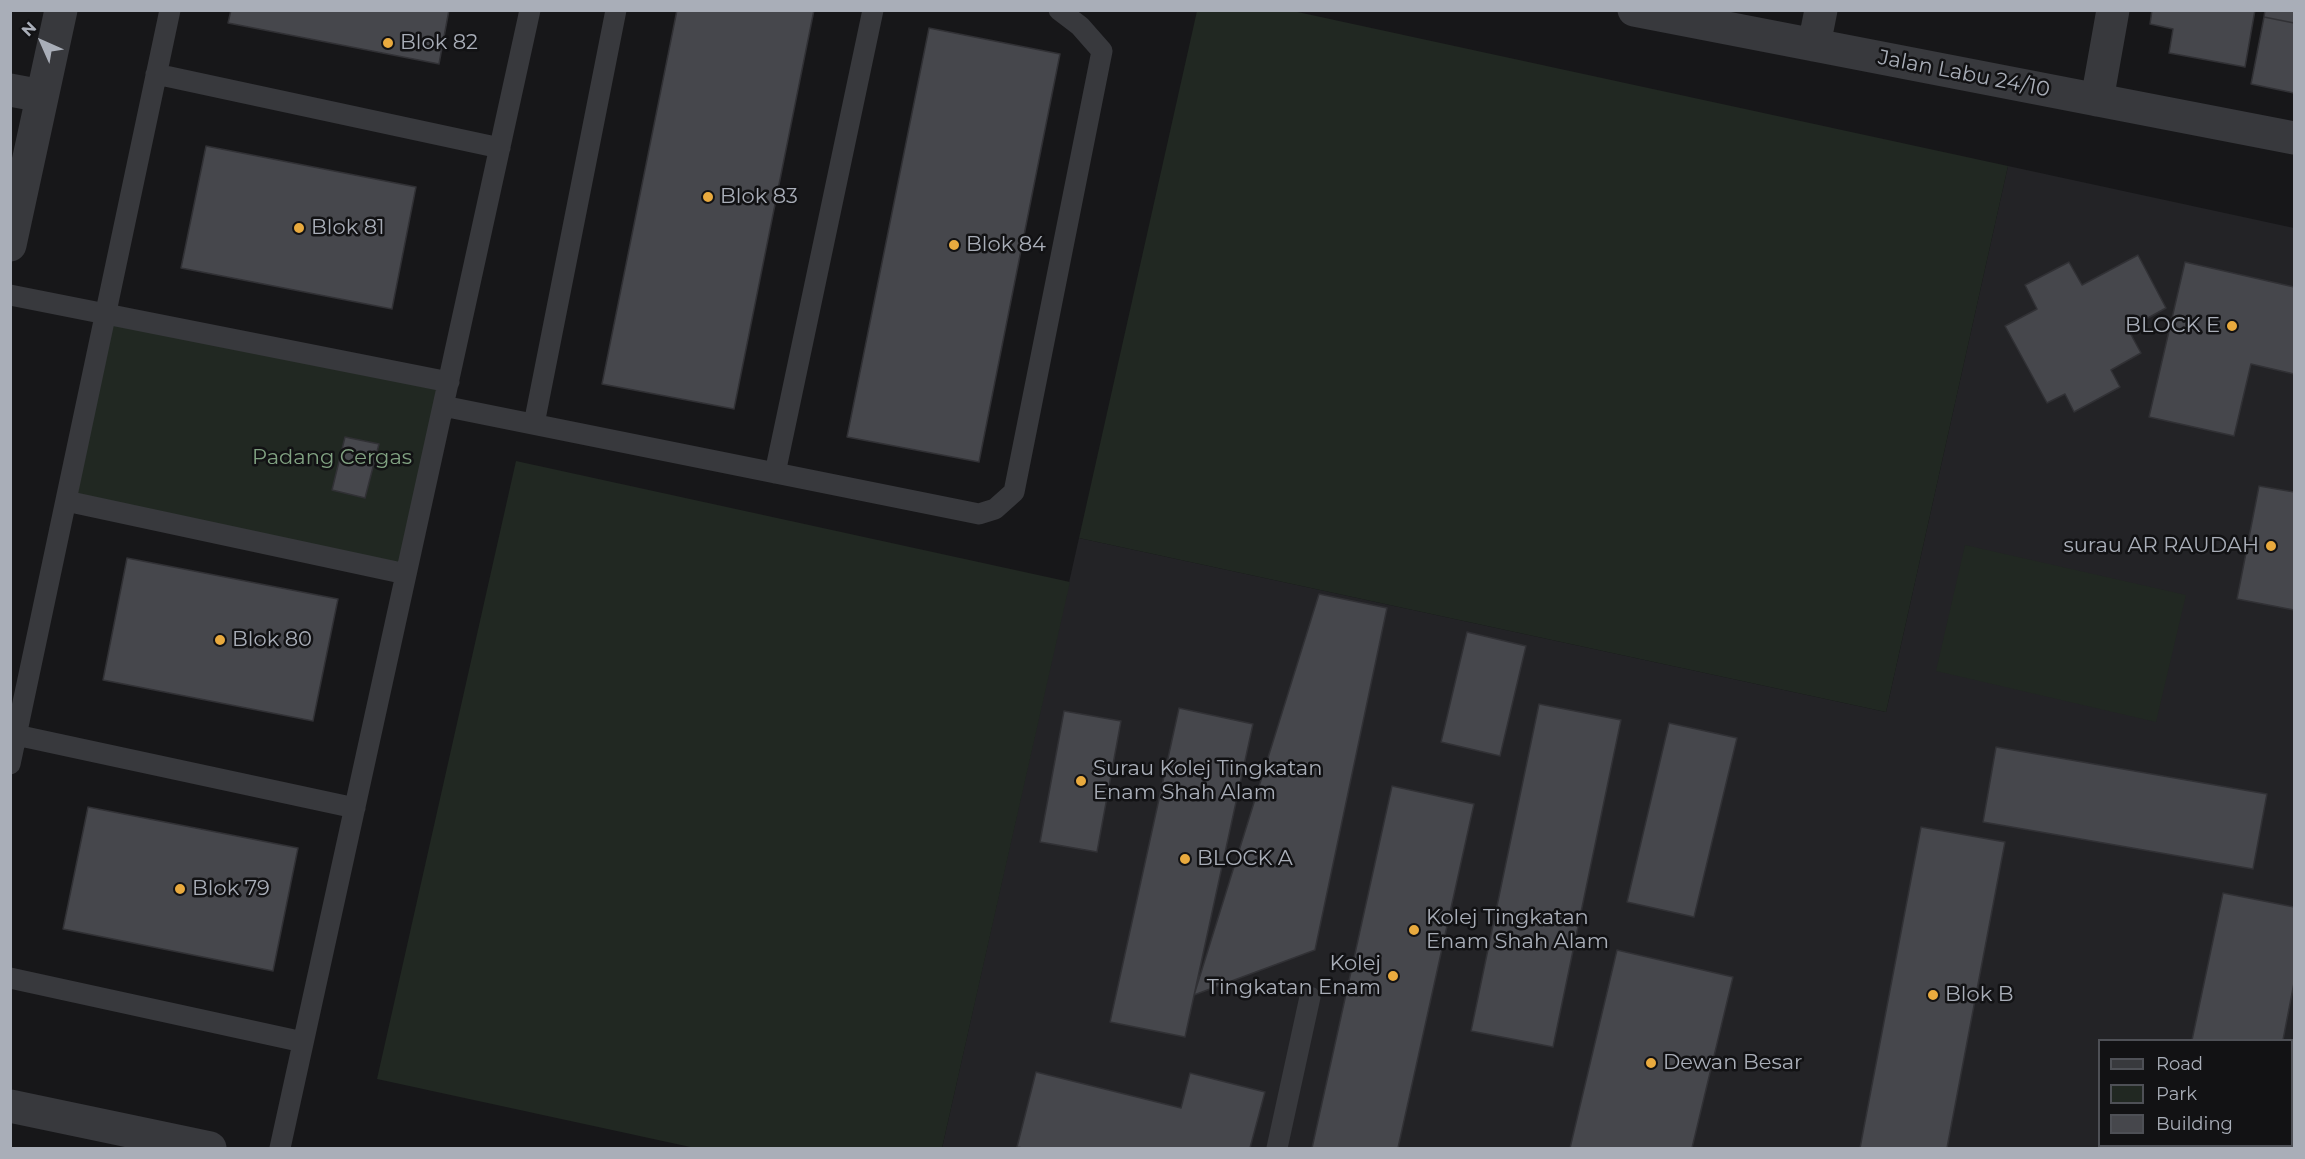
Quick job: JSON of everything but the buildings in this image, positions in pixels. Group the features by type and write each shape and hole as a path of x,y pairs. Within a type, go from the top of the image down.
{"street":[{"path":"10,245 61,10"},
{"name":"Jalan Labu 24/10","path":"1634,10 2295,138"},
{"path":"1814,45 1821,10"},
{"path":"2097,100 2113,10"},
{"path":"10,90 42,96"},
{"path":"10,1106 210,1149"}],"lane":[{"path":"10,764 170,10"},
{"path":"280,1149 530,10"},
{"path":"534,424 616,10"},
{"path":"775,473 873,10"},
{"path":"443,405 978,514 995,509 1014,492 1102,51 1080,26 1059,10"},
{"path":"156,74 500,148"},
{"path":"10,295 449,382"},
{"path":"66,501 406,574"},
{"path":"16,735 355,808"},
{"path":"10,978 303,1042"},
{"path":"1277,1149 1310,997"}],"shaded area":[{"path":"2008,166 2294,228 2294,1148 942,1148 1079,538 1886,712"}],"green space":[{"path":"1197,11 1293,11 2008,166 1886,712 1079,538"},
{"name":"Padang Cergas","path":"106,314 449,382 406,574 66,501"},
{"path":"516,461 1070,582 942,1148 695,1148 377,1079"},
{"path":"1965,545 2186,595 2156,722 1936,671"}],"place":[{"name":"Blok 82","path":"388,43"},
{"name":"Blok 83","path":"708,197"},
{"name":"Blok 81","path":"299,228"},
{"name":"Blok 84","path":"954,245"},
{"name":"BLOCK E","path":"2232,326"},
{"name":"surau AR RAUDAH","path":"2271,546"},
{"name":"Blok 80","path":"220,640"},
{"name":"Surau Kolej Tingkatan Enam Shah Alam","path":"1081,781"},
{"name":"BLOCK A","path":"1185,859"},
{"name":"Blok 79","path":"180,889"},
{"name":"Kolej Tingkatan Enam Shah Alam","path":"1414,930"},
{"name":"Kolej Tingkatan Enam","path":"1393,976"},
{"name":"Blok B","path":"1933,995"},
{"name":"Dewan Besar","path":"1651,1063"}]}
